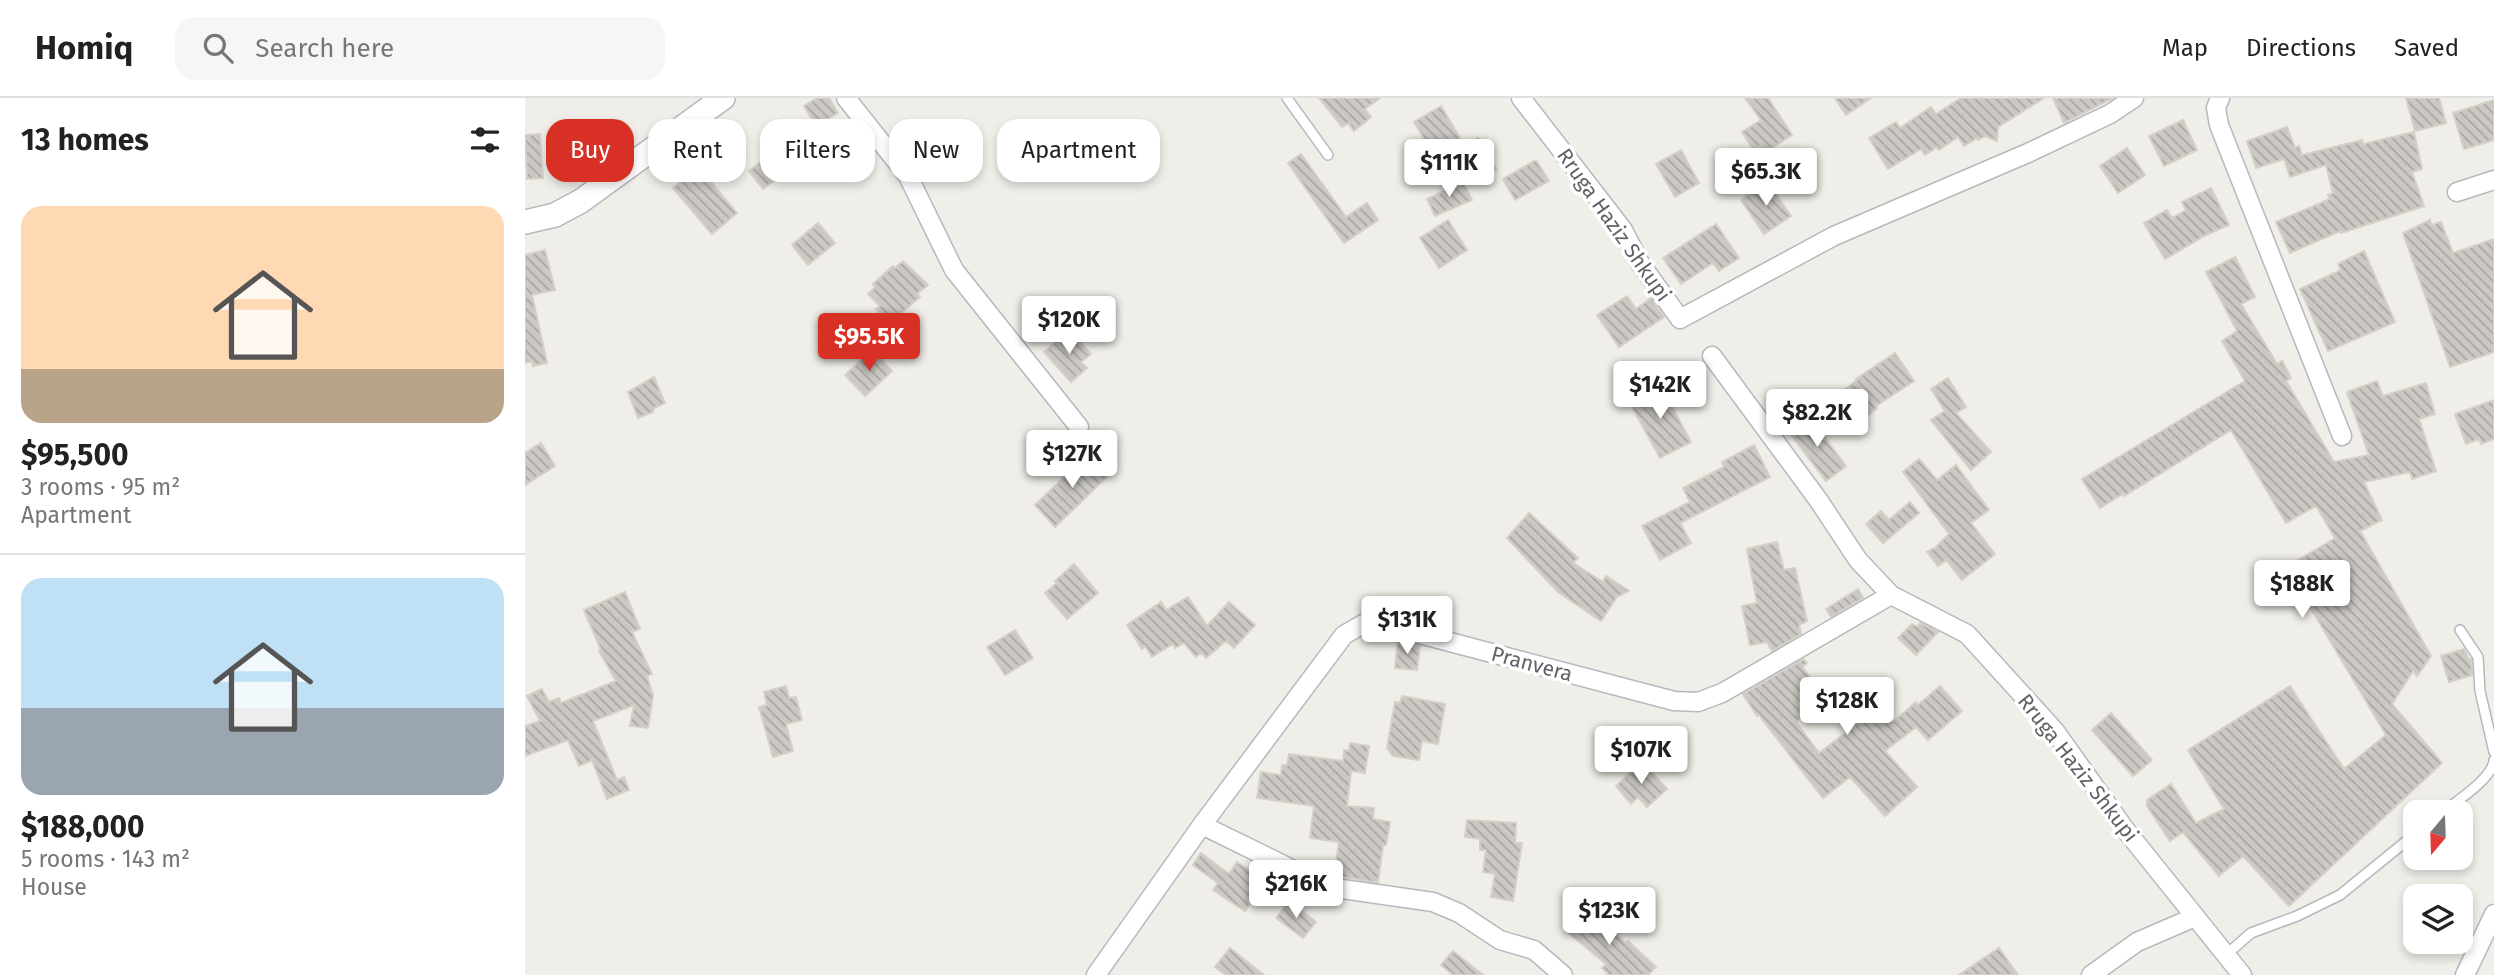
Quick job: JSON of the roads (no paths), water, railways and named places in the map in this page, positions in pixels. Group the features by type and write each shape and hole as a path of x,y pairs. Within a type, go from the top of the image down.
{"street":[{"path":"525,222 555,215 580,201 723,98"},
{"path":"846,98 908,176 954,270 1079,427"},
{"name":"Rruga Haziz Shkupi","path":"1521,98 1623,230 1640,263 1681,319 1834,236 2028,153 2110,114 2134,98"},
{"path":"2220,98 2216,108 2219,125 2341,436"},
{"path":"2457,192 2494,180"},
{"name":"Rruga Haziz Shkupi","path":"1712,356 1819,501 1858,560 1891,595 1967,634 2055,731 2125,828 2242,975"},
{"name":"Pranvera","path":"1096,975 1202,825 1344,635 1363,624 1393,627 1674,701 1698,702 1722,693 1891,595"},
{"path":"1202,825 1335,888 1433,902 1459,913 1500,940 1534,950 1563,975"},
{"path":"2465,975 2494,914"},
{"path":"2091,975 2137,942 2195,917"}],"lane":[{"path":"1287,98 1328,155"},
{"path":"2460,630 2478,657 2480,691 2494,752"},
{"path":"2458,800 2494,766 2494,760"},
{"path":"2226,956 2251,933 2297,916 2340,895 2403,844"}]}
